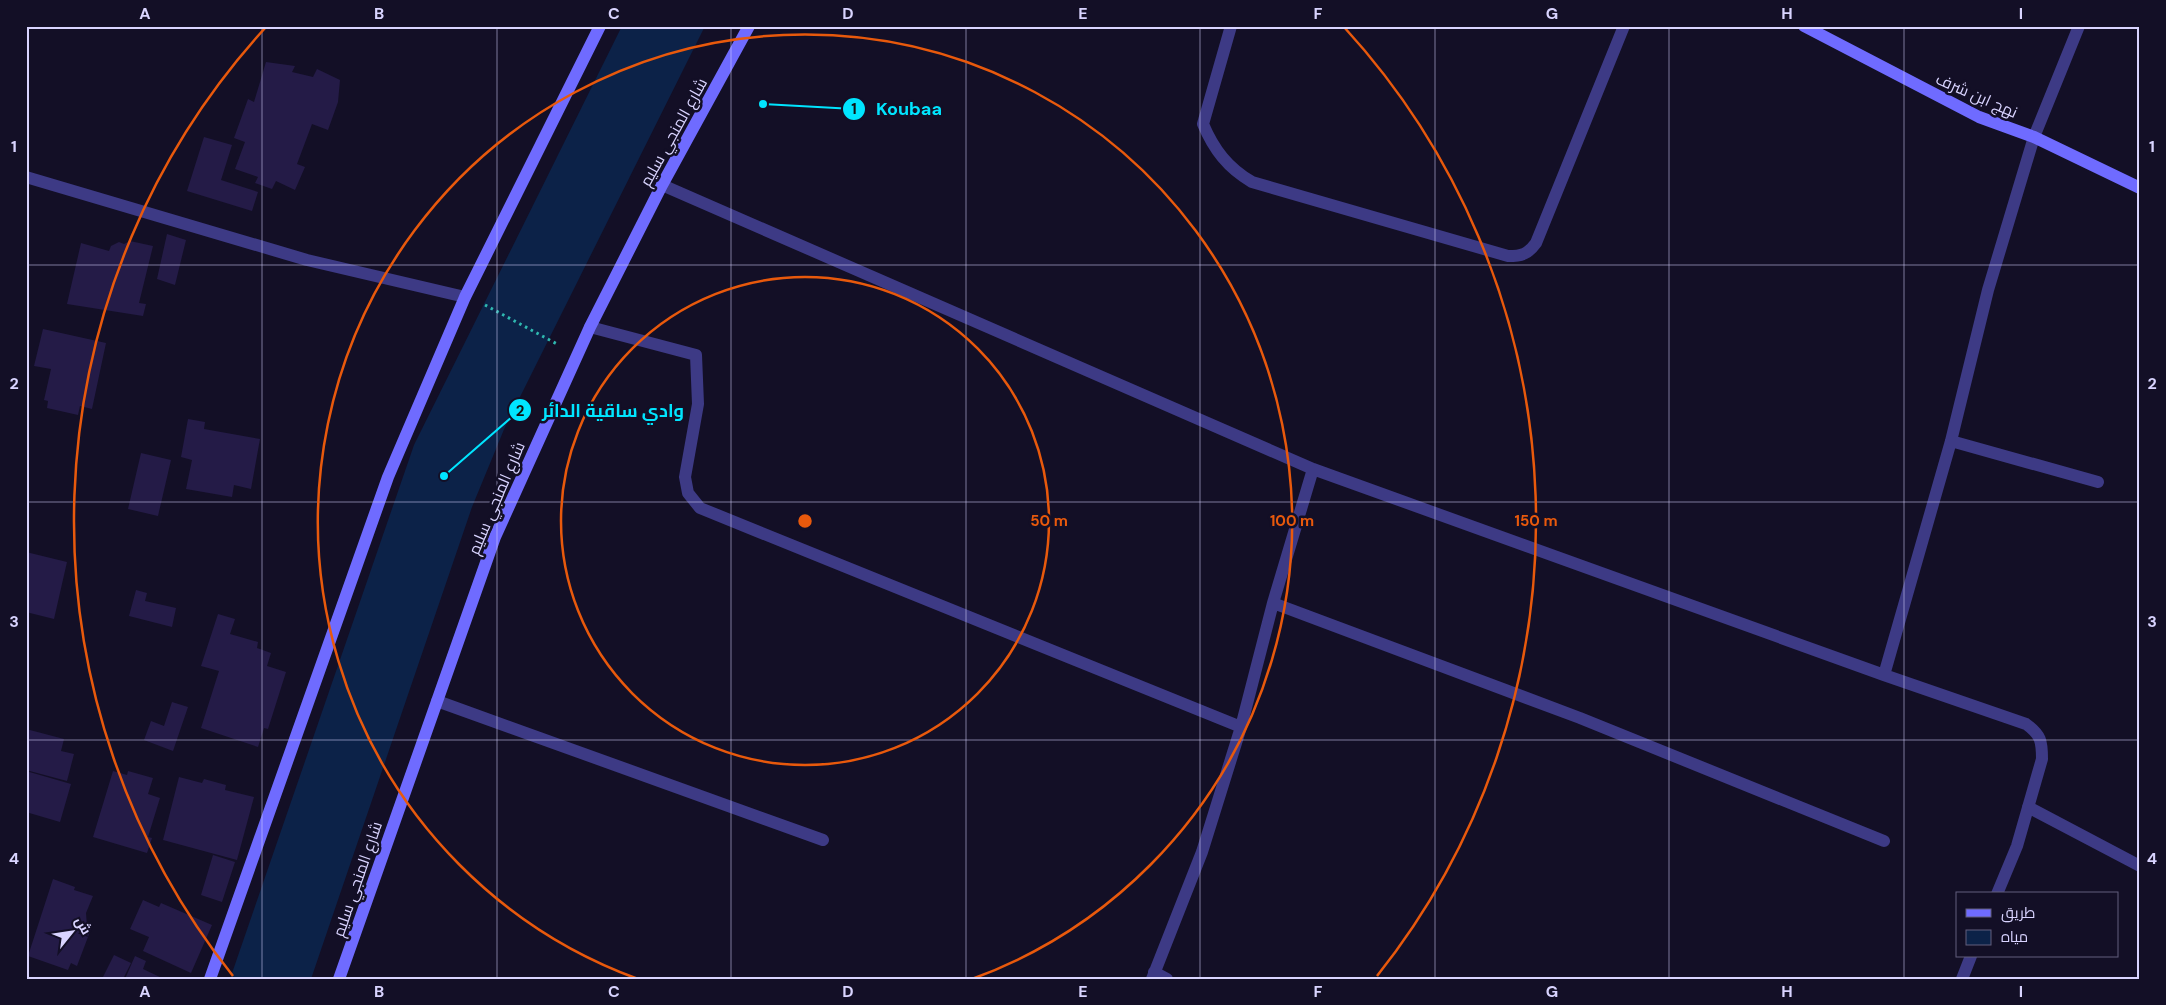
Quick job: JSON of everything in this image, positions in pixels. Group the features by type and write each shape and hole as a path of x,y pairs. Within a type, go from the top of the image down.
{"main road":[{"path":"210,979 388,477 465,297 600,26"},
{"name":"شارع المنجي سليم","path":"340,979 495,537 590,327 662,185 749,26"},
{"name":"نهج ابن شرف","path":"1804,26 1979,117 2034,137 2140,188"}],"street":[{"path":"1231,26 1203,124 1209,140 1233,171 1252,182 1508,256 1526,254 1536,243 1624,26"},
{"path":"1884,676 1952,441 1988,290 2034,137 2079,26"},
{"path":"26,177 307,260 465,297"},
{"path":"662,185 1313,469 1884,676 2026,724 2038,733 2042,746 2042,759 2017,846 1998,892"},
{"path":"590,327 696,354 698,404 685,477 688,493 700,508 1241,727"},
{"path":"1952,441 2098,482"},
{"path":"1167,979 1153,976 1202,852 1241,727 1273,603 1313,469"},
{"path":"1273,603 1580,718 1884,841"},
{"path":"438,701 823,840"},
{"path":"2028,807 2140,866"},
{"path":"1962,979 1970,958"}],"path":[{"path":"480,303 552,340"}],"water":[{"path":"622,26 705,26 505,427 472,507 311,979 230,979 414,445"}],"building":[{"path":"266,62 295,66 292,72 313,77 317,69 340,80 338,102 328,130 312,124 297,164 305,167 295,190 276,181 272,189 255,183 258,177 235,169 245,142 234,138 248,99 254,102"},
{"path":"204,137 232,145 221,180 258,192 252,211 187,191"},
{"path":"167,234 186,240 175,285 157,279"},
{"path":"130,241 153,246 139,303 146,304 143,316 67,304 81,243 109,251 111,246 119,242 124,244"},
{"path":"43,329 106,343 92,409 80,406 78,415 47,408 48,401 44,400 51,369 34,366"},
{"path":"188,419 205,422 204,429 260,439 251,489 234,485 232,497 186,489 192,460 181,457"},
{"path":"141,453 171,460 158,516 128,509"},
{"path":"26,552 67,562 54,619 26,612"},
{"path":"136,590 147,593 145,601 176,608 172,627 129,616"},
{"path":"218,614 235,619 230,634 258,642 257,648 271,653 267,666 286,672 268,729 264,728 258,747 201,728 219,671 201,666"},
{"path":"172,702 188,707 173,751 144,740 151,721 164,726"},
{"path":"26,729 64,739 61,751 74,754 67,781 26,770"},
{"path":"26,771 71,784 60,822 26,812"},
{"path":"113,771 127,775 128,771 153,778 148,794 160,798 148,837 152,838 147,853 93,837"},
{"path":"179,777 202,783 204,779 226,785 225,790 254,797 237,860 163,840"},
{"path":"213,855 235,862 222,902 201,895"},
{"path":"53,879 75,887 74,890 93,896 86,913 87,926 91,929 77,966 71,963 68,970 28,956"},
{"path":"143,900 159,907 161,903 212,925 191,973 143,951 149,937 130,929"},
{"path":"114,955 131,963 123,979 102,979"},
{"path":"135,956 146,961 143,969 164,979 125,979"}],"place":[{"name":"Koubaa","path":"763,104"},
{"name":"وادي ساقية الدائر","path":"444,476"}]}
